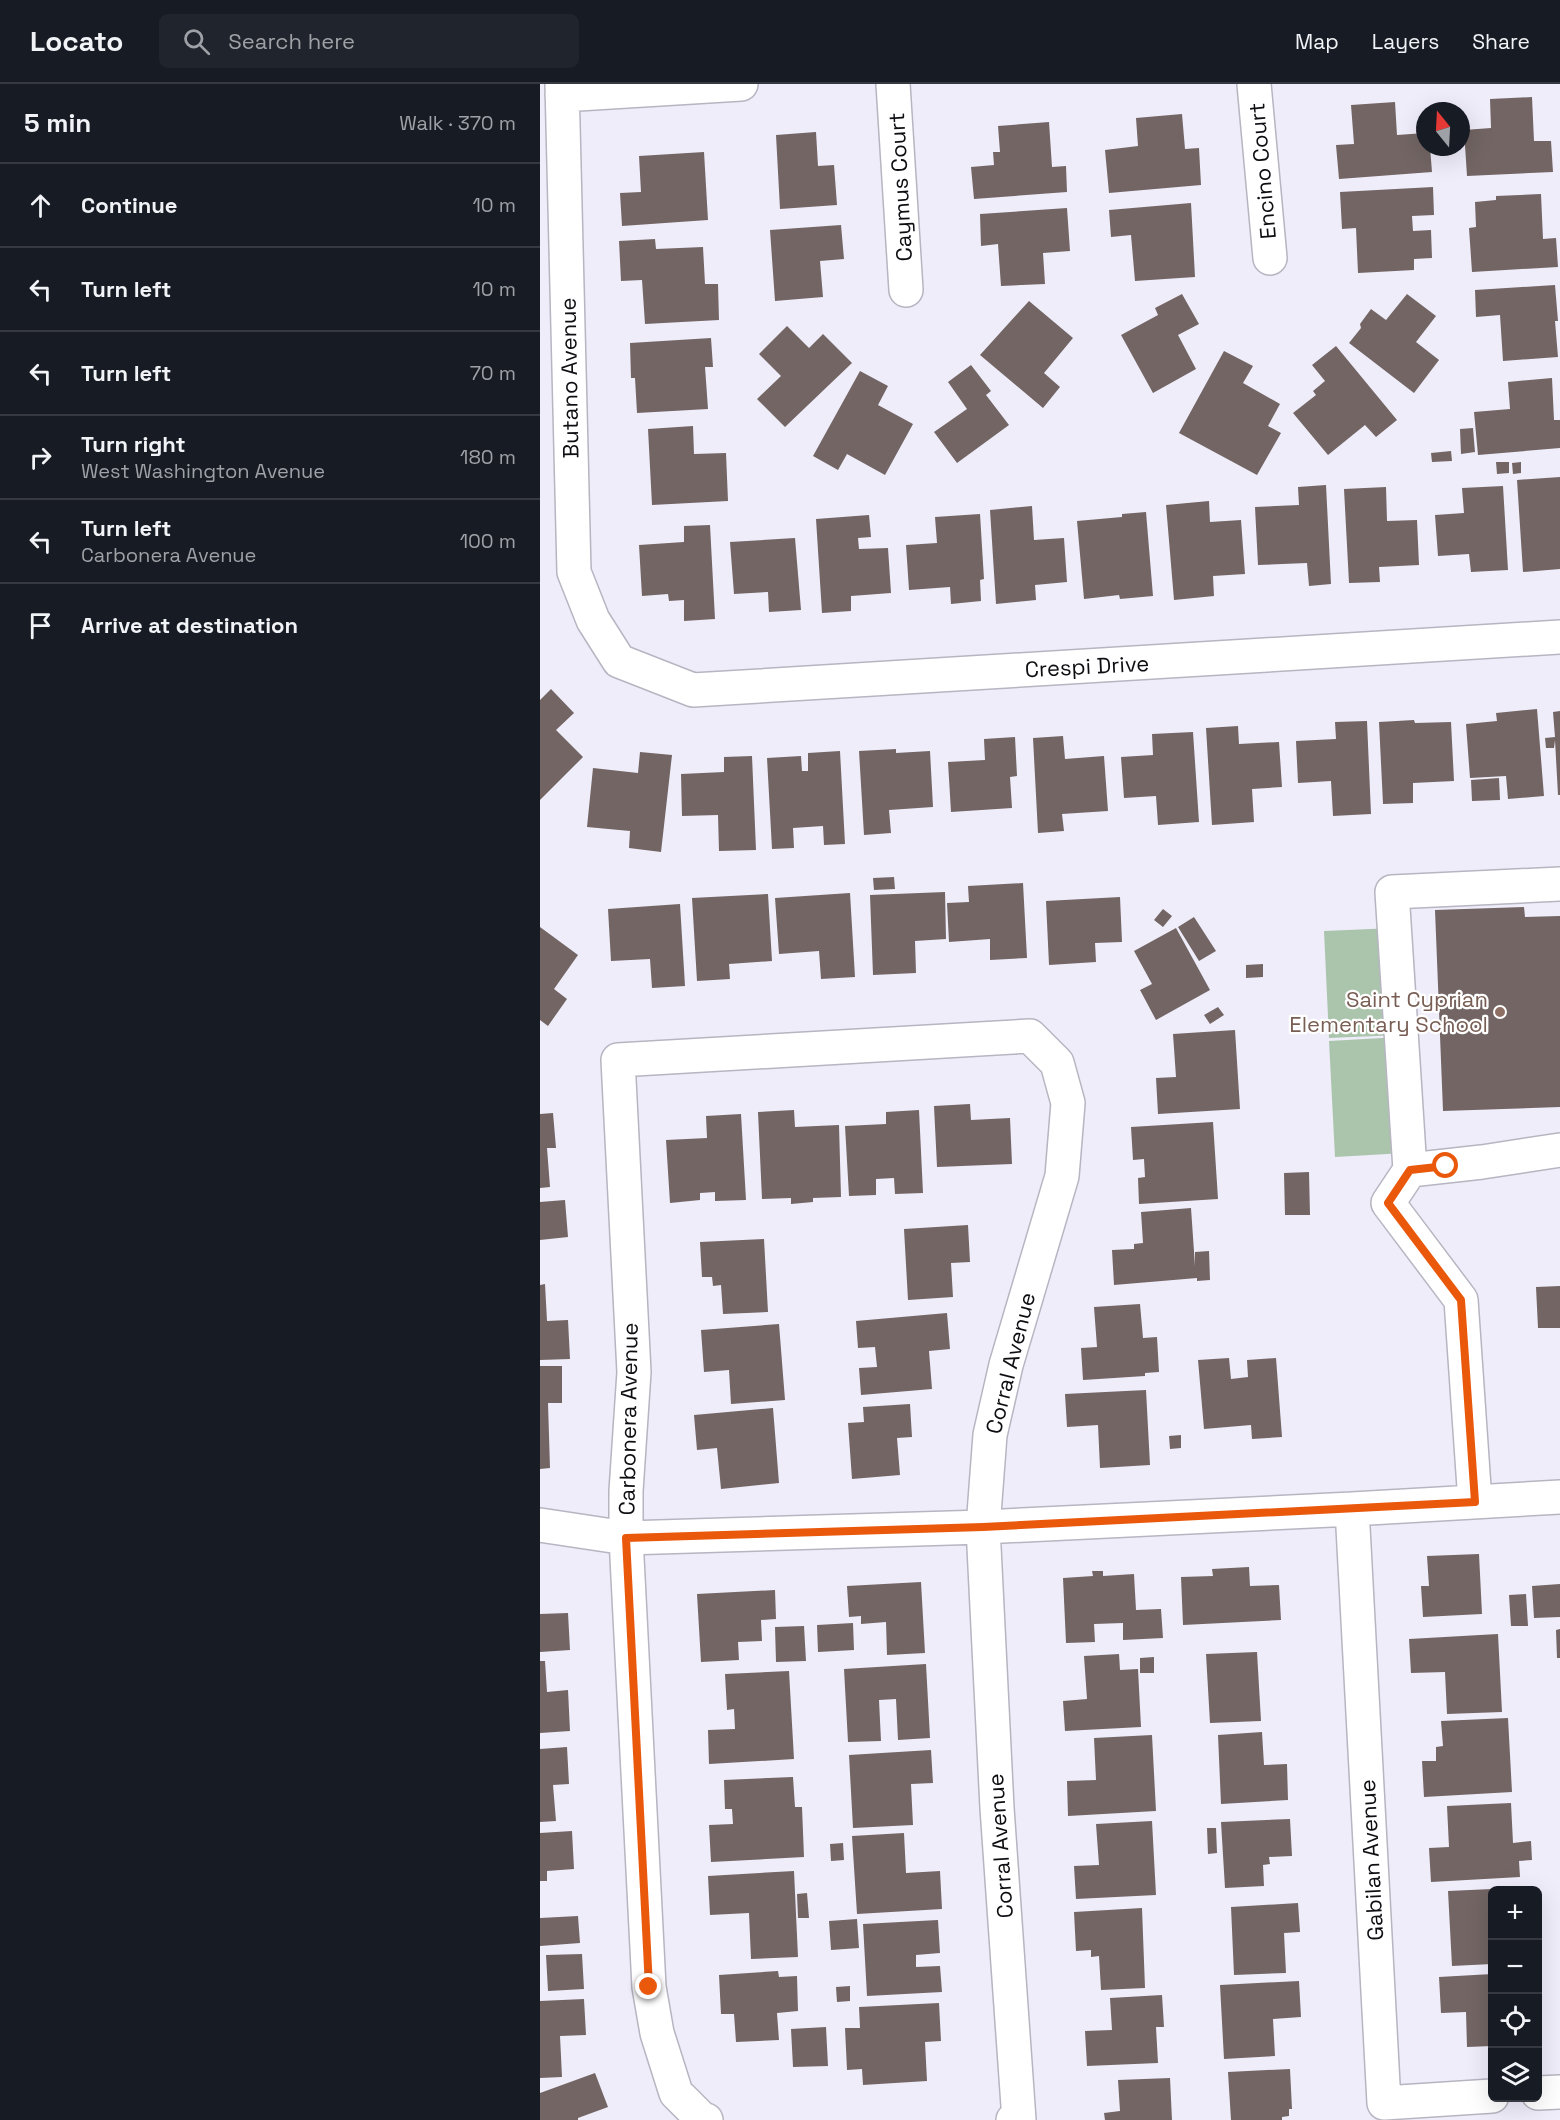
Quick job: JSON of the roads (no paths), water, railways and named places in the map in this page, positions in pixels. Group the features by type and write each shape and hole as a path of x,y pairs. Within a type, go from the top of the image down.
{"street":[{"path":"562,90 741,84"},
{"name":"Caymus Court","path":"893,84 906,290"},
{"name":"Encino Court","path":"1254,84 1270,258"},
{"name":"Butano Avenue","path":"562,90 574,572 592,620 619,661"},
{"name":"Crespi Drive","path":"619,661 693,690 1560,637"},
{"path":"1475,1502 1461,1300 1388,1203 1410,1170 1392,892 1560,884"},
{"name":"Corral Avenue","path":"618,1060 1030,1036 1058,1063 1068,1104 1062,1176 1001,1388 990,1435 983,1527 997,1808 1019,2120"},
{"name":"Carbonera Avenue","path":"618,1060 634,1372 626,1491 626,1538 649,1987 657,2033 676,2093 702,2119 706,2120"},
{"path":"1410,1170 1560,1150"},
{"path":"540,1525 626,1538 983,1527 1560,1497"},
{"name":"Gabilan Avenue","path":"1352,1509 1384,2103 1488,2096"},
{"path":"1542,2093 1560,2092"},
{"path":"1013,2120 1019,2120"}],"place":[{"name":"Saint Cyprian Elementary School","path":"1500,1012"}]}
